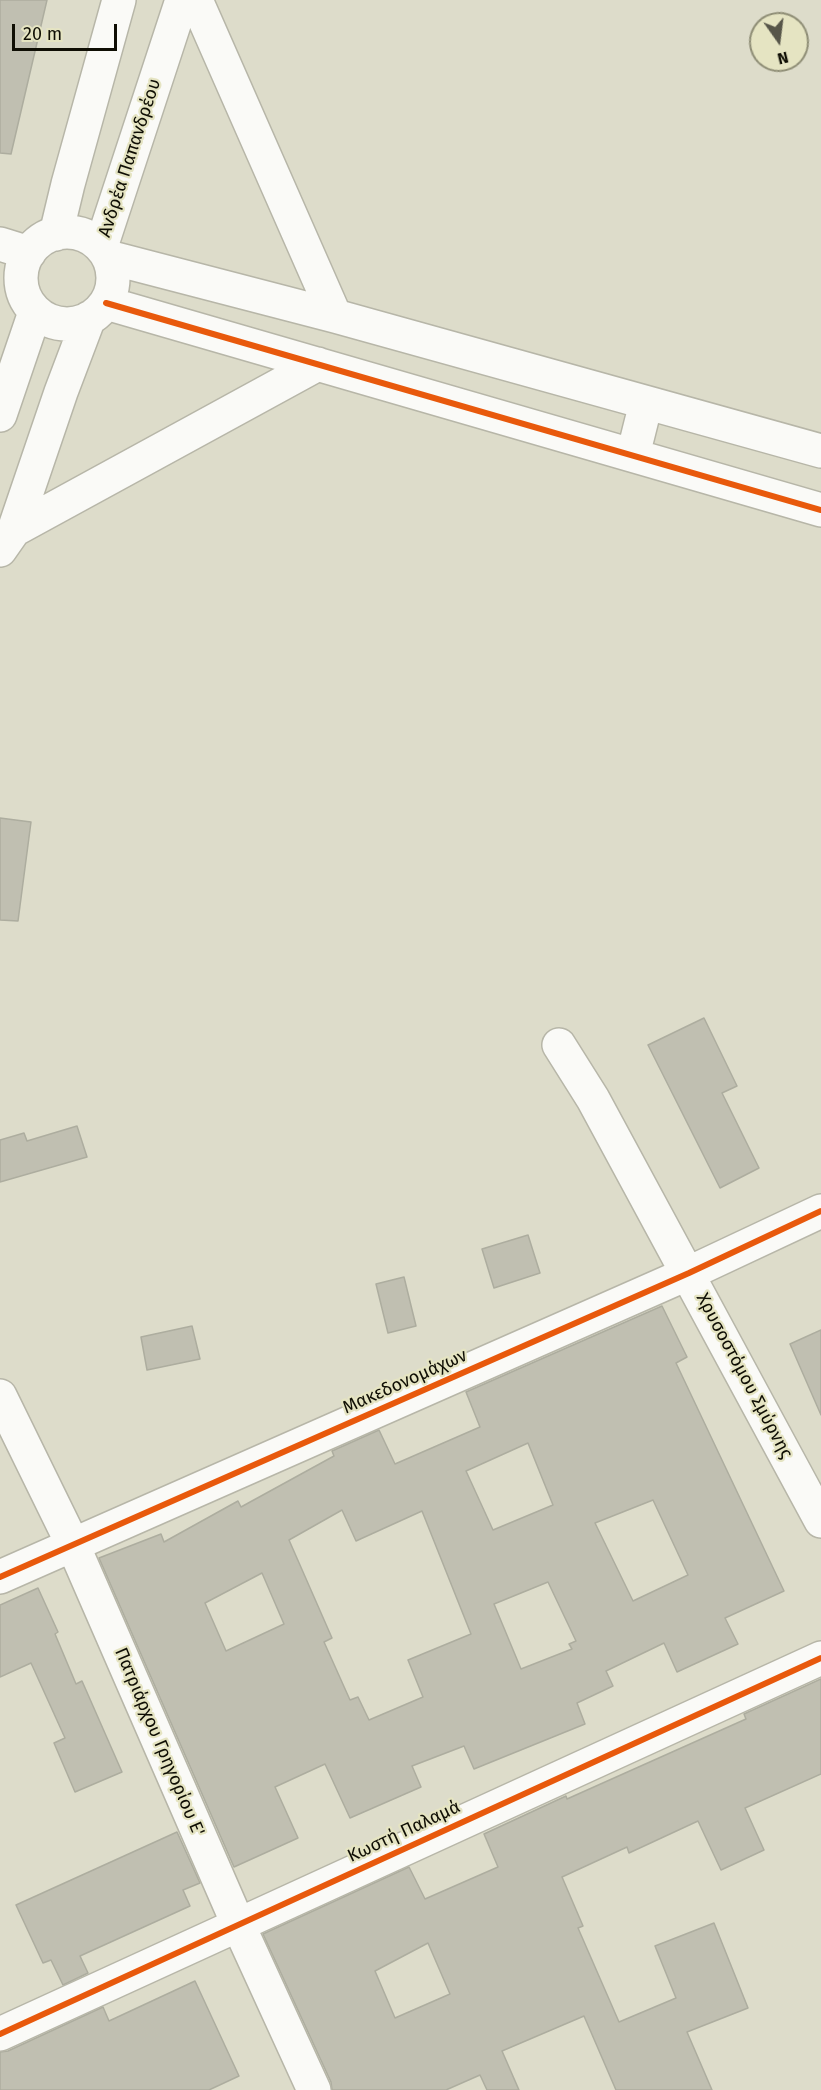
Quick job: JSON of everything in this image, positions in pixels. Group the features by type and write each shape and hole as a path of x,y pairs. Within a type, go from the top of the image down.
{"street":[{"path":"56,234 119,0"},
{"name":"Ανδρέα Παπανδρέου","path":"104,252 182,0"},
{"path":"196,0 335,316"},
{"path":"0,415 22,283 23,267 15,249 56,234 72,232 88,238 104,252 112,268 111,292 98,311 61,392 7,540"},
{"path":"104,252 821,451"},
{"path":"20,301 47,320 61,324 76,324 98,311 318,364 821,510"},
{"path":"7,540 318,364"},
{"path":"633,455 646,403"},
{"name":"Χρυσοστόμου Σμύρνης","path":"559,1045 593,1099 821,1521"},
{"name":"Μακεδονομάχων","path":"0,1577 688,1273 821,1211"},
{"name":"Πατριάρχου Γρηγορίου Ε'","path":"0,1396 73,1545 238,1924 314,2090"},
{"name":"Κωστή Παλαμά","path":"0,2034 821,1658"}],"building":[{"path":"0,0 47,0 11,154 0,153"},
{"path":"0,818 31,822 18,921 0,920"},
{"path":"704,1018 737,1086 722,1093 759,1168 720,1188 648,1045"},
{"path":"77,1126 87,1157 0,1182 0,1140 24,1133 27,1141"},
{"path":"528,1235 540,1273 494,1288 482,1249"},
{"path":"404,1277 416,1326 388,1333 376,1284"},
{"path":"662,1306 687,1357 676,1363 784,1591 725,1618 738,1644 677,1672 664,1643 606,1671 613,1686 577,1703 585,1724 474,1769 464,1746 412,1766 421,1787 350,1818 325,1764 275,1787 298,1838 234,1867 99,1558 161,1534 164,1542 238,1501 241,1507 334,1456 332,1451 379,1430 395,1464 480,1427 466,1392","holes":["528,1443 553,1505 493,1530 466,1471","653,1500 688,1575 633,1601 595,1523","342,1510 356,1541 422,1511 471,1634 408,1660 423,1697 369,1720 358,1697 350,1700 324,1642 332,1638 289,1540","262,1573 284,1624 226,1651 205,1603","548,1582 576,1641 569,1644 572,1649 521,1669 494,1604"]},
{"path":"192,1326 200,1359 147,1370 141,1337"},
{"path":"821,1330 821,1415 790,1344"},
{"path":"38,1588 58,1632 55,1634 76,1684 82,1681 122,1772 75,1792 54,1743 65,1738 31,1663 0,1677 0,1605"},
{"path":"821,1679 821,1774 745,1808 764,1850 721,1870 698,1821 629,1853 627,1847 562,1877 583,1926 578,1928 619,2022 676,1998 655,1946 714,1923 748,2008 687,2032 712,2090 616,2090 584,2016 502,2051 519,2090 487,2090 480,2075 446,2090 332,2090 331,2082 263,1934 409,1867 425,1899 498,1867 484,1834 566,1796 567,1799 746,1719 744,1714","holes":["428,1943 450,1994 395,2018 375,1971"]},
{"path":"177,1832 200,1883 183,1890 190,1906 80,1956 88,1973 63,1985 51,1960 43,1963 16,1905"},
{"path":"195,1981 239,2076 209,2090 0,2090 0,2052 8,2051 103,2007 109,2021"}],"cycle path":[{"path":"106,303 821,510"},
{"path":"0,1577 689,1273 821,1211"},
{"path":"0,2034 821,1658"}]}
